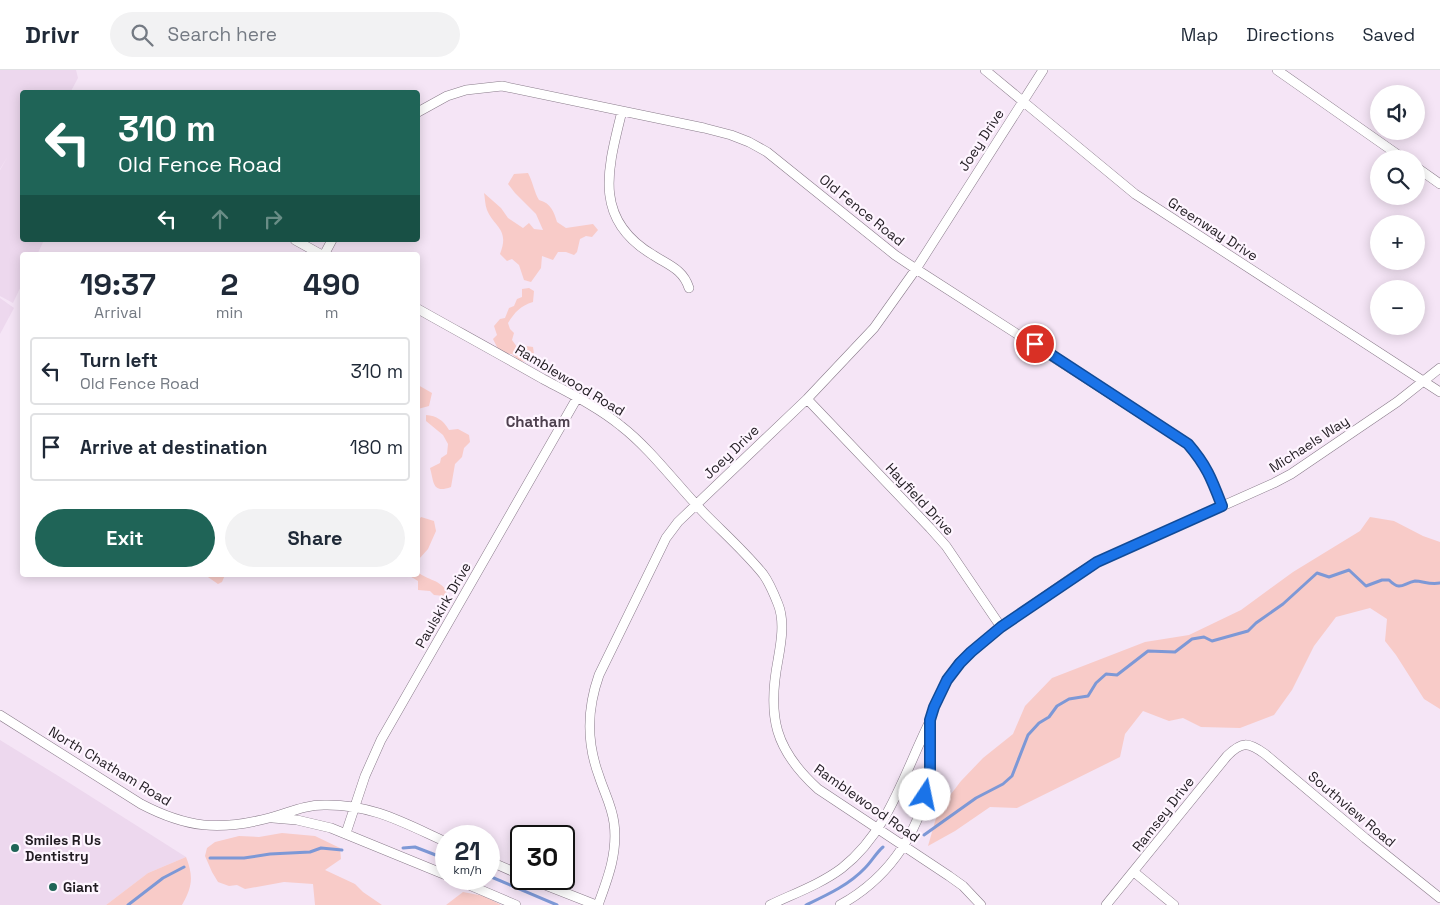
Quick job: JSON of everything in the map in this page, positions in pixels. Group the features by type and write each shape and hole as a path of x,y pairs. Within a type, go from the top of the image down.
{"street":[{"name":"Greenway Drive","path":"985,70 1135,194 1440,392"},
{"name":"Joey Drive","path":"597,905 614,858 616,838 611,805 593,757 590,742 589,714 599,675 666,538 678,522 807,399 874,328 916,270 1043,70"},
{"path":"1277,70 1391,150"},
{"name":"Old Fence Road","path":"420,111 447,96 466,90 502,86 708,129 749,142 767,152 916,270 1188,444 1209,472 1222,506"},
{"path":"622,110 610,162 608,180 612,208 624,230 634,241 646,251 675,268 682,274 689,288"},
{"path":"1425,173 1440,184"},
{"path":"299,242 317,252"},
{"name":"Ramblewood Road","path":"420,309 578,398 603,413 633,436 764,575 779,607 782,624 781,645 773,697 779,740 789,758 802,775 818,789 949,876 963,886 981,905"},
{"name":"Michaels Way","path":"878,830 899,792 940,694 960,663 1001,627 1097,562 1291,474 1425,381 1440,368"},
{"name":"Paulskirk Drive","path":"346,833 368,770 382,740 578,398"},
{"name":"Hayfield Drive","path":"807,399 946,546 1001,627"},
{"name":"North Chatham Road","path":"0,715 141,804 184,823 201,826 231,825 270,818 298,808 323,805 356,806 379,812 435,837"},
{"name":"Michaels Way","path":"904,847 923,805 930,769 930,720"},
{"name":"Ramsey Drive","path":"1106,905 1227,756 1239,746 1245,744"},
{"name":"Southview Road","path":"1245,744 1257,748 1265,754 1440,898"},
{"name":"North Chatham Road","path":"270,818 316,824 346,833 435,870"},
{"path":"770,905 841,869 878,830"},
{"path":"840,905 875,881 904,847"},
{"path":"1134,872 1174,905"},
{"path":"481,890 516,905"},
{"path":"558,890 597,905"}],"shaded area":[{"path":"0,70 76,70 78,78 72,90 20,90 20,242 43,242 38,252 20,252 20,288 13,303 0,296 0,170 8,156 0,169"},
{"path":"528,173 539,200 549,206 557,222 566,228 593,224 598,230 592,237 586,236 580,239 577,252 574,255 558,252 553,260 542,256 541,268 531,282 524,280 519,265 512,259 507,261 500,254 503,246 502,234 487,210 484,193 501,208 508,218 523,228 529,223 534,229 543,230 536,214 508,184 514,174"},
{"path":"529,288 534,291 533,302 518,310 508,323 514,333 512,340 517,347 519,345 533,347 534,354 530,362 519,361 512,354 500,353 493,339 497,335 494,326 500,319 505,318 509,308 514,306 517,299 522,297 522,289"},
{"path":"0,298 14,308 0,334"},
{"path":"420,386 432,393 429,406 420,408"},
{"path":"426,415 439,419 449,430 458,429 469,435 470,442 464,448 462,457 455,464 451,487 445,489 437,488 433,482 430,468 440,463 441,458 447,454 448,444 443,435 426,421"},
{"path":"421,517 434,521 436,531 428,549 420,558"},
{"path":"1370,517 1394,521 1423,536 1440,542 1440,709 1424,699 1385,641 1387,619 1370,608 1336,617 1314,646 1292,690 1274,715 1240,728 1201,727 1183,718 1169,721 1143,711 1125,734 1120,757 1017,808 990,807 955,831 928,846 938,811 961,781 983,758 1013,734 1025,706 1052,678 1145,642 1189,635 1241,610 1293,572 1360,531"},
{"path":"420,573 437,582 447,592 444,596 434,595 430,591 418,590 418,581 411,577 420,577"},
{"path":"208,577 224,577 222,582 218,584"},
{"path":"0,740 186,857 148,873 106,905 0,905"},
{"path":"282,833 315,836 340,848 341,859 325,870 355,884 382,905 315,905 313,884 284,882 245,889 237,885 229,886 218,882 205,856 207,848 215,842 239,836 259,837"},
{"path":"186,857 191,882 182,905 106,905 148,873"},
{"path":"463,892 484,896 501,905 446,905"}],"waterway":[{"path":"924,835 976,798 1003,784 1012,776 1028,735 1039,723 1049,717 1057,706 1069,699 1088,696 1096,683 1106,674 1117,675 1148,651 1175,652 1192,639 1204,637 1212,641 1248,631 1283,604 1317,573 1329,577 1349,570 1366,586 1382,580 1389,580 1396,586 1402,586 1415,581 1433,584 1440,583"},
{"path":"403,848 415,847 435,855"},
{"path":"806,905 852,880 883,847"},
{"path":"210,858 244,858 270,854 310,852 321,848 342,850"},
{"path":"128,905 163,878 184,867"},
{"path":"500,881 557,905"}],"place":[{"name":"Smiles R Us Dentistry","path":"15,848"},
{"name":"Giant","path":"53,887"}],"district":[{"name":"Chatham","path":"538,421"}],"route":[{"path":"925,795 930,769 930,720 934,707 947,680 971,652 1001,627 1097,562 1222,506 1209,472 1188,444 1035,344"}]}
